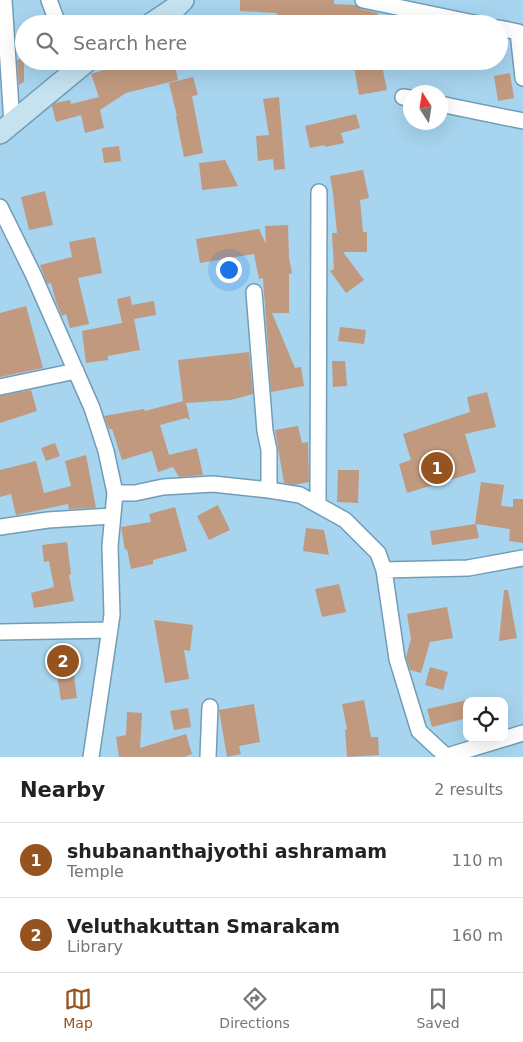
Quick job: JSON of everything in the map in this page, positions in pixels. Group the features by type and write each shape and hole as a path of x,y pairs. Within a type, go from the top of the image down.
{"main road":[{"path":"164,15 184,0"},
{"path":"6,129 71,70"}],"street":[{"path":"4,0 6,129"},
{"path":"49,0 55,15"},
{"path":"363,0 436,15"},
{"path":"508,30 518,32 523,78"},
{"path":"448,106 523,121"},
{"path":"318,504 319,192"},
{"path":"0,207 33,274 100,429 114,493 110,546 112,615 91,757"},
{"path":"254,292 269,450 270,490"},
{"path":"0,387 76,371"},
{"path":"114,493 135,493 164,487 213,484 300,495 318,504 345,520 378,553 384,570 397,660 419,731 447,757 523,733"},
{"path":"0,527 48,520 112,516"},
{"path":"384,570 468,568 523,558"},
{"path":"0,632 110,630"},
{"path":"208,757 210,706"}],"building":[{"path":"240,0 334,0 334,4 356,5 361,9 378,13 378,15 277,15 277,13 240,11"},
{"path":"18,70 24,70 24,82 19,85"},
{"path":"103,70 176,70 178,80 126,93 100,110 104,128 85,133 81,115 56,122 52,106 55,103 70,100 71,104 99,97 91,74"},
{"path":"355,70 383,70 387,90 359,95"},
{"path":"510,73 514,98 498,101 494,76"},
{"path":"193,77 198,95 192,96 203,153 184,157 169,83"},
{"path":"279,97 285,169 274,170 273,159 258,161 256,136 269,135 263,99"},
{"path":"356,114 360,128 341,133 344,143 310,148 305,126"},
{"path":"119,146 121,161 104,163 102,148"},
{"path":"225,160 238,186 202,190 199,163"},
{"path":"363,170 369,198 360,200 363,232 367,232 367,252 343,252 364,280 346,293 330,271 334,269 332,233 337,233 330,176"},
{"path":"45,191 53,225 29,230 21,197"},
{"path":"288,225 289,258 292,273 289,274 289,313 272,313 295,368 301,367 304,386 271,392 263,278 259,279 254,254 200,263 196,239 259,229 266,244 265,226"},
{"path":"95,237 102,273 78,278 89,324 70,328 66,314 62,316 51,283 47,284 40,265 72,257 69,242"},
{"path":"130,296 132,305 154,301 156,315 134,319 140,350 108,356 108,360 86,363 82,331 122,323 117,299"},
{"path":"26,306 43,368 0,377 0,313"},
{"path":"340,327 366,330 364,344 338,341"},
{"path":"249,352 253,394 231,400 186,403 190,420 186,418 160,425 169,455 197,448 203,475 179,477 173,467 158,472 152,451 122,460 112,429 109,429 104,416 144,409 145,411 183,401 178,360"},
{"path":"332,361 345,361 347,386 333,387"},
{"path":"31,390 37,411 0,423 0,396"},
{"path":"487,392 496,427 465,434 476,472 407,493 399,464 411,460 403,434 470,412 467,397"},
{"path":"298,426 302,443 308,442 309,482 294,485 284,483 275,430"},
{"path":"55,443 60,456 46,461 41,448"},
{"path":"86,455 96,508 69,509 68,504 16,515 11,494 0,497 0,470 36,461 44,493 71,486 65,461"},
{"path":"338,470 359,470 358,503 337,502"},
{"path":"481,482 504,485 501,506 513,507 513,499 523,499 523,543 509,541 510,529 476,524 479,538 432,545 430,531 475,524"},
{"path":"218,505 230,530 209,540 197,516"},
{"path":"175,507 187,551 153,560 153,564 131,569 121,527 151,522 149,514"},
{"path":"306,528 324,530 329,555 303,551"},
{"path":"67,542 71,574 69,575 74,601 34,608 31,593 54,587 49,561 44,562 42,545"},
{"path":"339,584 346,612 322,617 315,589"},
{"path":"504,590 508,590 517,638 499,641"},
{"path":"447,607 453,638 430,642 421,673 410,670 406,657 411,639 407,614"},
{"path":"154,620 193,625 190,651 184,650 189,679 165,683"},
{"path":"73,652 72,661 77,698 61,700 54,655"},
{"path":"430,667 448,672 443,690 425,685"},
{"path":"364,700 371,737 378,737 379,755 347,757 345,730 347,729 342,704"},
{"path":"463,701 463,719 432,727 427,709"},
{"path":"254,704 260,742 239,746 241,754 227,757 219,710"},
{"path":"188,708 191,727 174,730 170,711"},
{"path":"127,712 142,713 140,748 186,734 192,754 184,757 119,757 116,737 126,735"}],"place":[{"name":"shubananthajyothi ashramam","path":"437,468"},
{"name":"Veluthakuttan Smarakam","path":"63,661"}]}
